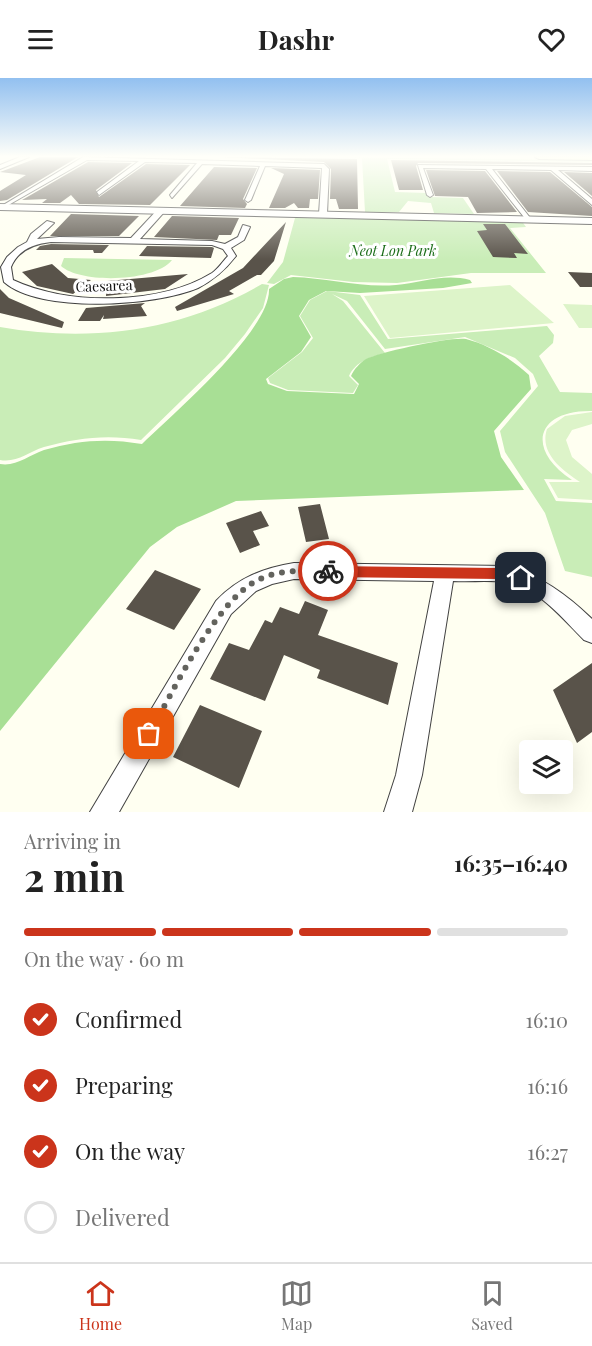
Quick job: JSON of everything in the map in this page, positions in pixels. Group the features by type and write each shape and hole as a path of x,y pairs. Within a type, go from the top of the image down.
{"street":[{"path":"2,207 29,191"},
{"path":"172,196 176,191"},
{"path":"248,200 252,191"},
{"path":"323,214 324,191"},
{"path":"506,191 527,219"},
{"path":"579,191 592,203"},
{"path":"2,207 592,221"},
{"path":"133,241 162,210"},
{"name":"Caesarea","path":"51,223 34,236 31,243 9,259 5,274 9,282 43,297 77,302 138,298 189,286 225,267 232,256 226,247 241,238 246,227"},
{"path":"31,243 59,239 212,243 226,247"},
{"path":"104,812 216,618 243,588 271,575 294,571 506,574 527,580 551,594 592,633"},
{"path":"398,812 409,775 445,573"}],"green space":[{"path":"364,191 395,191 427,193 430,197 463,198 474,214 434,213 431,203 408,201 399,212 365,212"},
{"name":"Neot Lon Park","path":"295,218 521,220 526,227 510,228 546,273 471,273 397,283 353,282 291,275 274,284 267,283 283,262"},
{"path":"64,258 172,260 150,273 100,278 71,272 61,266"},
{"path":"293,277 383,286 441,278 470,280 472,283 443,288 360,293 326,291 309,300 299,316 311,337 301,352 266,379 268,384 287,391 354,394 359,384 351,376 352,373 362,362 373,356 447,340 466,339 483,345 508,358 529,375 531,389 494,431 501,457 524,490 236,501 177,527 150,547 0,731 0,464 12,464 44,450 81,442 117,441 142,444 218,371 238,348 265,306 269,289 284,279"},
{"path":"262,284 269,285 263,308 245,334 225,358 141,440 116,437 80,439 44,447 12,460 0,460 0,327 68,334 135,329 200,313"},
{"path":"510,285 554,323 390,338 364,296"},
{"path":"327,291 360,295 388,339 547,326 554,335 553,343 539,356 560,392 592,393 592,411 573,412 558,417 548,424 543,434 543,445 557,468 572,480 544,479 556,501 592,503 592,577 565,571 545,513 505,452 500,431 538,386 533,374 515,358 465,337 385,349 347,301 332,294 343,301 385,353 364,360 352,371 349,376 358,385 353,393 288,390 270,383 268,378 302,352 313,338 300,316 310,300"},
{"path":"563,304 592,305 592,328 579,328"},
{"path":"592,412 592,424 572,430 566,440 572,457 592,474 592,500 558,498 549,482 580,482 566,472 549,453 545,438 547,429 565,416"}],"building":[{"path":"0,191 21,191 7,200 0,201"},
{"path":"37,191 97,191 99,197 107,191 164,191 150,205 79,204 71,195 60,203 42,203 47,199 22,200"},
{"path":"193,191 246,191 243,199 247,204 245,208 180,206"},
{"path":"276,191 319,191 318,199 310,199 309,208 298,208 294,203 285,208 269,208"},
{"path":"330,191 358,191 358,209 339,209 336,199 330,199"},
{"path":"433,191 501,191 517,212 477,213 468,197 435,196"},
{"path":"512,191 573,191 592,207 592,216 528,212"},
{"path":"71,214 139,216 119,236 50,236"},
{"path":"172,216 239,218 231,235 219,235 217,240 154,237"},
{"path":"286,222 274,261 261,275 229,291 234,294 177,311 175,307 243,268"},
{"path":"483,224 505,224 528,254 514,253 517,258 493,257 477,231 487,230"},
{"path":"51,244 109,245 102,253 94,253 93,250 36,250 40,246"},
{"path":"147,246 214,248 211,258 139,256"},
{"path":"52,264 68,278 91,280 73,294 37,286 22,272"},
{"path":"568,272 592,273 592,287 580,287"},
{"path":"188,274 165,289 106,296 107,281"},
{"path":"0,289 9,298 64,322 62,328 0,313"},
{"path":"145,303 141,306 147,316 103,319 104,315 100,321 78,321 86,308"},
{"path":"320,504 329,539 306,542 298,507"},
{"path":"261,511 269,526 253,531 260,545 240,553 226,523"},
{"path":"155,570 201,589 174,630 126,609"},
{"path":"305,601 328,610 318,635 398,663 388,705 317,678 320,670 284,655 265,701 210,679 229,643 249,650 265,620 272,623 280,607 299,614"},
{"path":"592,663 592,732 577,743 553,690"},
{"path":"200,705 262,731 239,788 173,757"}],"way so far":[{"path":"149,734 216,618 236,594 261,578 282,572 328,571"}],"route":[{"path":"328,571 506,574 521,578"}]}
